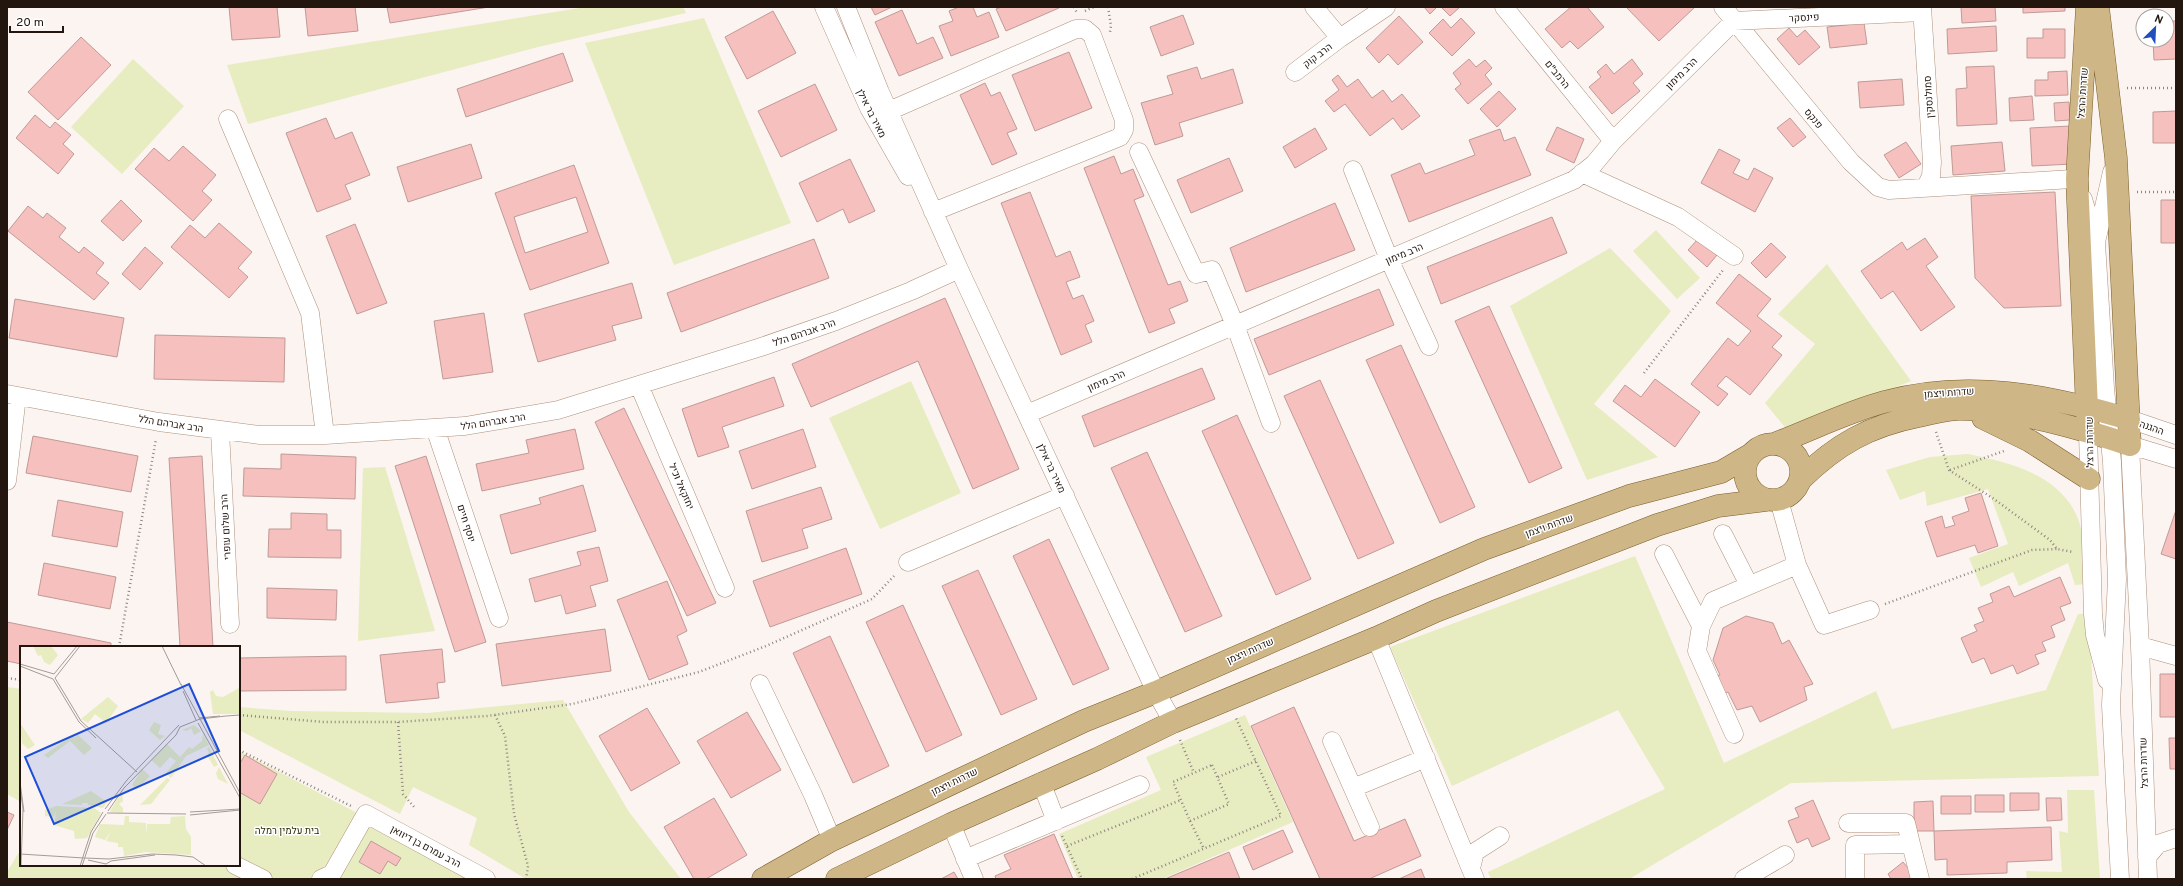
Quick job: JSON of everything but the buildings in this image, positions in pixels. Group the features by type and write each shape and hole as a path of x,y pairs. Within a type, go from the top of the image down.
{"main road":[{"name":"שדרות הרצל","path":"2087,7 2075,179 2097,410 2088,432"},
{"name":"שדרות הרצל","path":"2098,7 2116,158 2130,445"},
{"name":"שדרות ויצמן","path":"1774,444 1883,402 1914,395 1943,391 1986,390 2035,395 2129,419"},
{"name":"שדרות ויצמן","path":"1800,480 1830,453 1854,437 1878,426 1902,419 1957,410 2011,415 2088,432 2130,445"},
{"path":"1957,410 1999,425 2030,441 2089,479"},
{"path":"837,879 951,824 1041,782 1097,759 1173,722 1376,638 1436,611 1657,525 1718,506 1773,500 1793,493 1800,480 1801,471 1796,456 1782,446 1774,444 1765,445 1750,455 1746,463 1746,482 1751,490 1773,500"},
{"name":"שדרות ויצמן","path":"764,879 832,840 1022,749 1484,549 1629,496 1721,472 1750,455"}],"street":[{"name":"מאיר בר אילן","path":"824,7 868,108 905,172 933,212"},
{"name":"מאיר בר אילן","path":"846,7 889,111 959,270 1156,692 1173,722"},
{"name":"הרב קוק","path":"1314,7 1340,38"},
{"name":"הרב קוק","path":"1295,72 1340,38 1386,7"},
{"name":"הרמב\"ם","path":"1504,7 1613,141"},
{"name":"פינסקר","path":"1728,14 1922,9"},
{"name":"סמולנסקין","path":"1922,9 1932,162 1931,176 1926,187"},
{"name":"הרב מימון","path":"1027,414 1574,180 1594,164 1728,14"},
{"name":"פנקס","path":"1728,14 1851,162 1878,187 1889,190 2075,179"},
{"path":"889,111 1076,29 1085,29 1092,35 1124,120 1124,130 1120,137 933,212"},
{"path":"228,118 310,313 325,435"},
{"path":"1139,152 1196,274 1212,270 1235,325 1270,423"},
{"name":"שדרות הרצל","path":"2116,158 2096,243 2097,410 2110,438 2117,579 2111,704 2120,879"},
{"path":"1353,170 1389,259 1429,346"},
{"path":"1582,173 1678,217 1734,256"},
{"name":"שדרות הרצל","path":"2075,179 2096,243"},
{"name":"הרב אברהם הלל","path":"12,395 159,422 260,436 325,435 465,426 558,410 639,385 836,321 911,292 959,270"},
{"name":"יחזקאל וכיל","path":"639,385 725,588"},
{"path":"7,481 12,395"},
{"name":"ההגנה","path":"2129,419 2176,435"},
{"name":"יוסף חיים","path":"435,428 499,618"},
{"name":"הרב שלום עופרי","path":"220,431 230,624"},
{"name":"שדרות הרצל","path":"2088,432 2095,635 2111,704"},
{"path":"2130,445 2176,459"},
{"name":"שדרות הרצל","path":"2130,445 2140,646 2148,879"},
{"path":"908,562 1065,495"},
{"path":"1773,500 1796,565 1824,625 1870,610"},
{"path":"1723,534 1749,585"},
{"path":"1664,554 1701,626"},
{"path":"1734,734 1697,651 1701,626 1713,601 1796,565"},
{"name":"שדרות הרצל","path":"2117,579 2140,646"},
{"path":"1376,638 1473,873"},
{"path":"2140,646 2176,656"},
{"path":"760,684 813,795 832,840"},
{"path":"1332,741 1370,827"},
{"path":"1353,788 1426,758"},
{"path":"1041,782 1056,821"},
{"path":"966,859 1140,785"},
{"path":"321,879 332,874 366,814"},
{"name":"הרב עמרם בן דיוואן","path":"366,814 486,879"},
{"path":"1848,822 1906,823 1920,879"},
{"path":"951,824 974,879"},
{"path":"1458,836 1473,842 1500,836 1475,852 1473,873"},
{"path":"2147,857 2158,844 2176,838"},
{"path":"1855,879 1856,845 1911,844"},
{"path":"1752,877 1785,855"},
{"path":"237,866 262,879"}],"path":[{"path":"2108,88 2176,88"},
{"path":"2117,192 2176,192"},
{"path":"1644,373 1734,256"},
{"path":"119,646 159,422"},
{"path":"1934,425 1949,470 1994,499 2050,540 2057,549"},
{"path":"1949,470 2030,441"},
{"path":"1870,610 2032,550 2057,549 2092,557"},
{"path":"240,716 324,722 398,722 495,715 572,704 699,672 872,599 908,562"},
{"path":"7,678 20,680"},
{"path":"1132,879 1281,816 1228,700"},
{"path":"495,715 505,736 514,814 528,866 526,879"},
{"path":"398,722 403,794 415,808"},
{"path":"1173,722 1194,773"},
{"path":"240,751 366,814"},
{"path":"1218,777 1256,761"},
{"path":"1190,821 1229,804 1212,765 1173,782 1180,800 1190,821 1204,849"},
{"path":"1067,846 1180,800"},
{"path":"1056,821 1082,879"}],"green space":[{"path":"586,7 683,7 686,13 538,47 248,124 227,65"},
{"path":"704,18 791,223 674,265 585,43"},
{"path":"133,59 184,106 122,174 71,127"},
{"path":"1656,230 1700,278 1677,299 1633,251"},
{"path":"1610,248 1671,311 1594,404 1658,457 1587,480 1510,306"},
{"path":"1827,264 1911,381 1788,431 1765,403 1815,344 1778,314"},
{"path":"911,381 961,493 880,529 829,418"},
{"path":"1968,454 1998,461 2029,471 2055,488 2066,499 2079,520 2084,547 2086,584 2075,585 2068,563 2019,586 2013,572 1981,587 1969,558 2008,544 1988,489 1927,506 1925,491 1900,500 1886,470 1930,457"},
{"path":"385,467 435,631 358,641 363,468"},
{"path":"1635,556 1724,763 1876,691 1892,729 2046,690 2078,614 2088,614 2099,776 1791,783 1629,879 1491,879 1488,872 1665,789 1618,710 1452,786 1390,647"},
{"path":"7,687 20,689 20,801 7,794"},
{"path":"563,700 629,812 681,879 526,879 469,845 477,818 413,787 400,814 240,731 240,707 292,711 427,713"},
{"path":"1245,715 1293,822 1162,879 1078,879 1059,834 1161,790 1146,757"},
{"name":"בית עלמין רמלה","path":"240,752 483,879 7,879 7,872 20,851 20,866 240,866"},
{"path":"2067,790 2094,790 2100,879 2027,879 2026,871 2062,872 2059,831 2068,833"}]}
